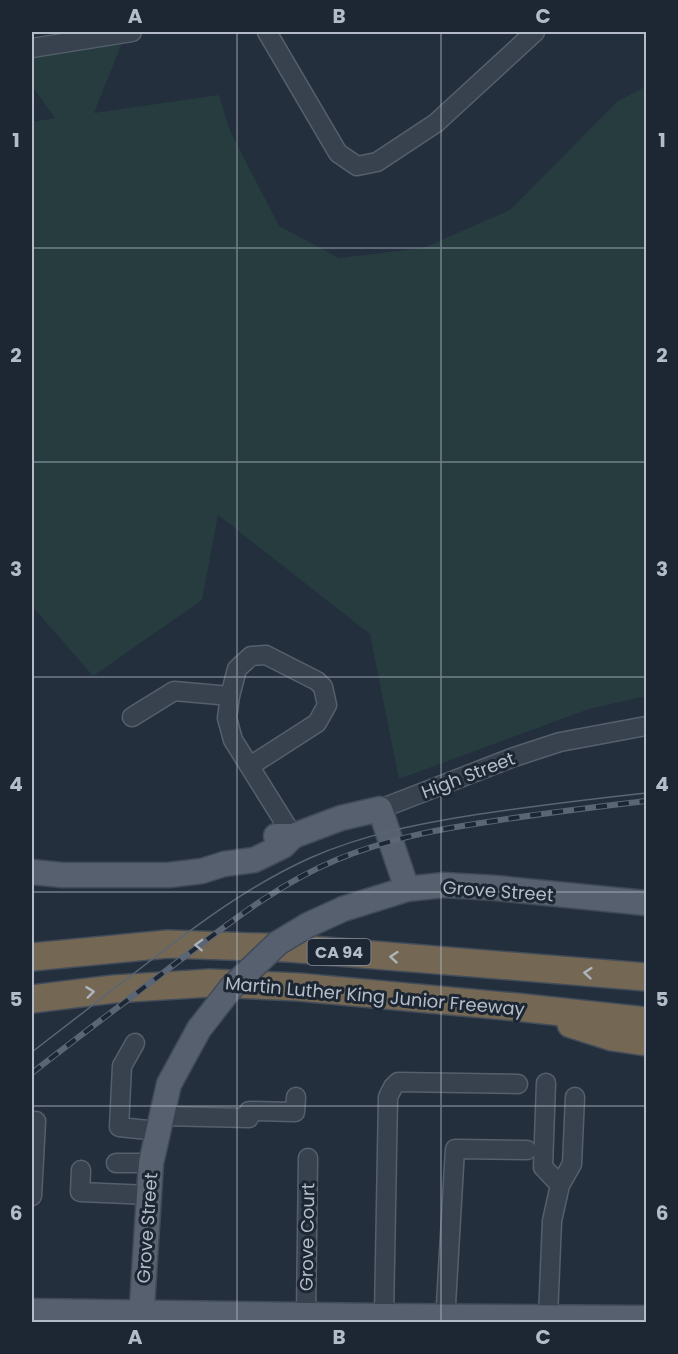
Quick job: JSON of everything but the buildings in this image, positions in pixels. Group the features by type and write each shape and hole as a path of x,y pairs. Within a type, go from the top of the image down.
{"highway":[{"name":"Martin Luther King Junior Freeway","path":"32,957 168,944 276,947 646,977"},
{"name":"Martin Luther King Junior Freeway","path":"32,999 114,989 210,983 298,987 646,1021"},
{"path":"516,1007 612,1037 646,1042"}],"main road":[{"name":"High Street","path":"32,872 169,875 202,871 224,864 254,860 283,846 293,836 341,818 380,809"},
{"path":"380,809 407,889"},
{"name":"Grove Street","path":"141,1318 151,1163 169,1084 199,1029 231,988 278,943 308,925 343,909 407,889 444,885 496,888 646,903"},
{"path":"32,1311 141,1318 384,1316 446,1319 646,1318"}],"street":[{"path":"32,48 61,37 132,32"},
{"path":"267,32 338,153 357,165 377,162 436,123 535,32"},
{"path":"250,766 317,723 327,705 323,687 317,681 266,655 251,656 237,669 227,718 233,740 293,836"},
{"path":"132,717 174,691 230,696"},
{"name":"High Street","path":"380,809 514,757 560,742 646,726"},
{"path":"135,1043 122,1066 119,1127 249,1118 249,1111 295,1112 296,1097"},
{"path":"384,1316 388,1097 393,1087 398,1082 518,1084"},
{"path":"546,1083 543,1167 560,1185"},
{"path":"548,1317 552,1221 560,1185 572,1164 575,1097"},
{"path":"32,1196 36,1121"},
{"path":"446,1319 456,1149 527,1150"},
{"name":"Grove Court","path":"306,1316 308,1158"},
{"path":"116,1163 151,1163"},
{"path":"81,1170 80,1192 149,1195"}],"green space":[{"path":"126,33 94,113 219,95 230,131 279,226 339,258 423,248 510,210 617,102 646,86 646,696 589,709 399,779 370,634 218,515 202,600 93,676 32,606 32,122 55,118 32,86 32,48"}],"tram line":[{"path":"32,1052 205,920 266,880 310,858 351,842 437,821 646,793"}],"railway":[{"path":"32,1073 233,920 293,881 336,860 374,846 433,831 532,815 646,801"}]}
